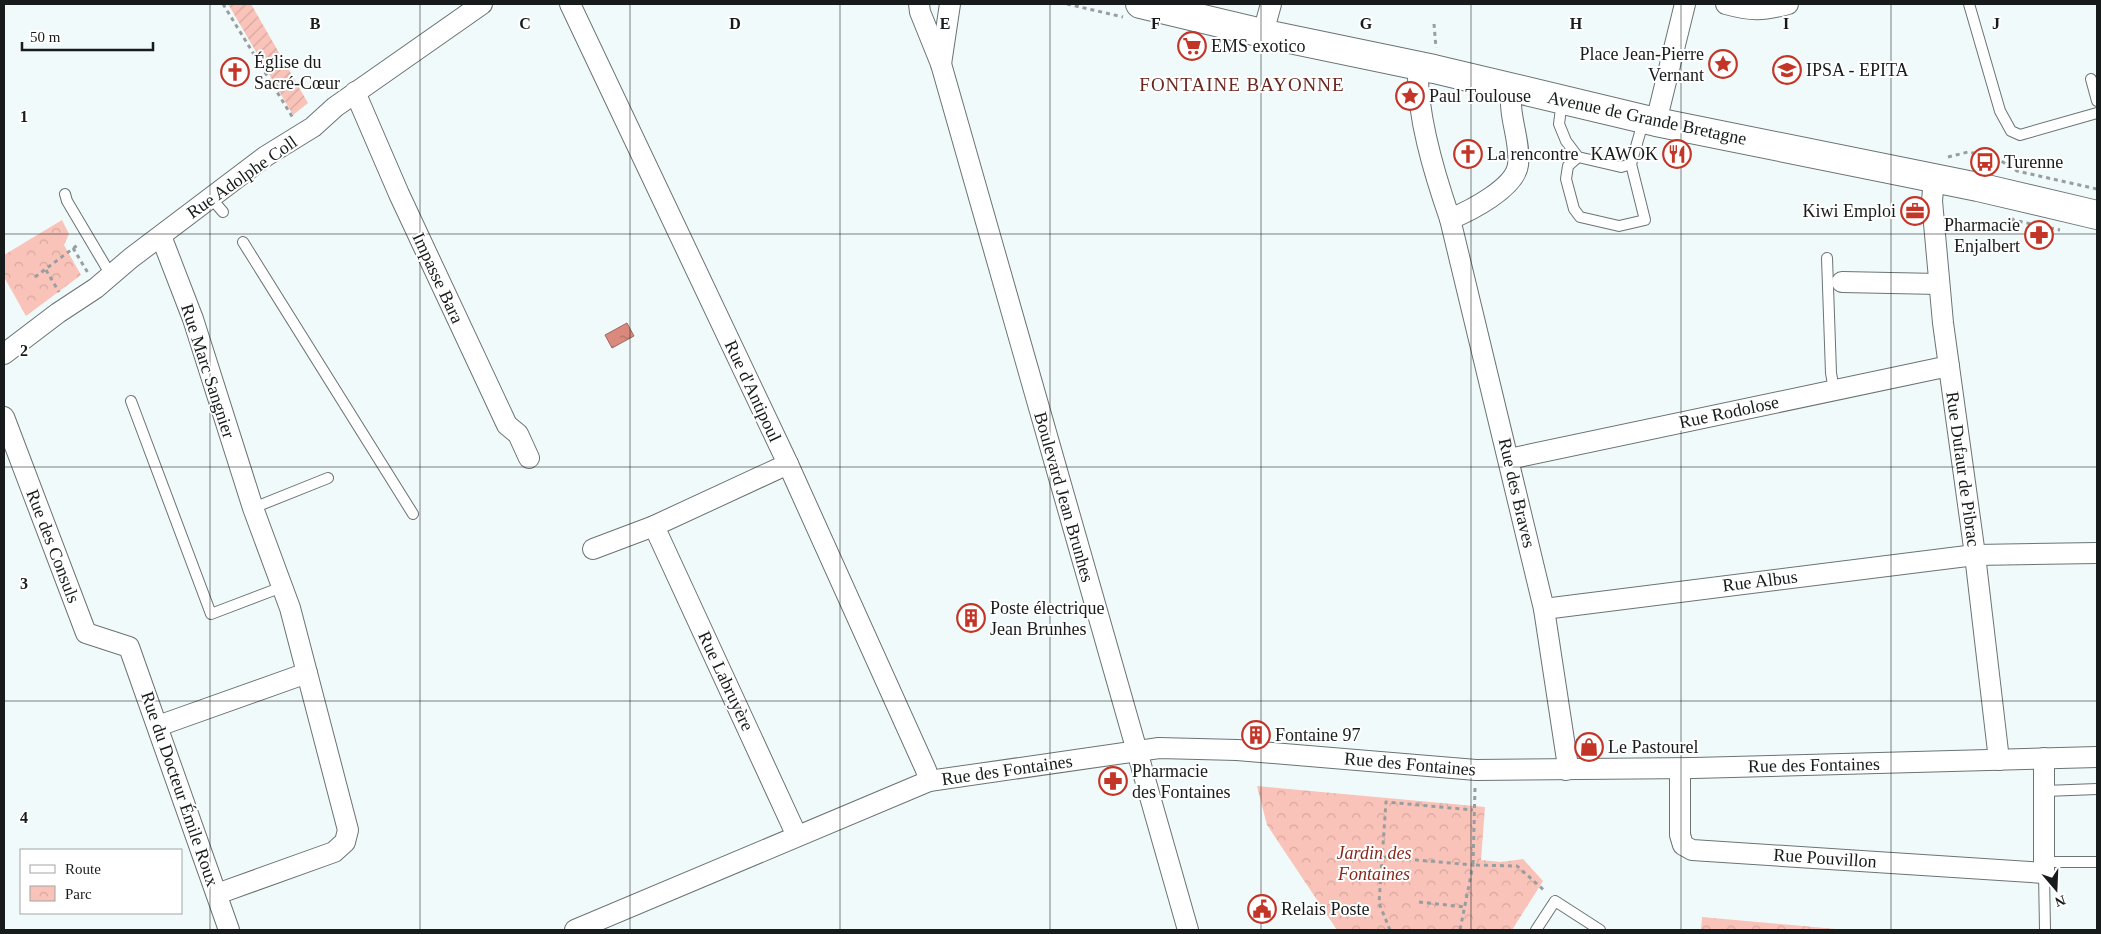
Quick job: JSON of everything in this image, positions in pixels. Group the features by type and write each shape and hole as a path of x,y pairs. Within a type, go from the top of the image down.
{"main road":[{"name":"Avenue de Grande Bretagne","path":"1140,4 1263,33 1427,58 1512,88 1562,100 1650,120 1934,178 2097,215"}],"street":[{"name":"Rue Adolphe Coll","path":"4,354 112,277 131,258 161,236 217,205 266,156 313,127 335,106 482,4"},
{"name":"Rue d'Antipoul","path":"570,4 788,464 926,770 929,781"},
{"name":"Boulevard Jean Brunhes","path":"919,4 920,12 941,64 1188,930"},
{"name":"Boulevard Jean Brunhes","path":"941,64 950,4"},
{"path":"1263,33 1271,4"},
{"path":"1650,120 1684,4"},
{"path":"1726,4 1746,9 1765,10 1788,4"},
{"name":"Rue des Braves","path":"1427,58 1417,89 1438,182 1450,219 1509,458 1544,609 1567,760 1566,770"},
{"path":"1450,219 1470,211 1513,177 1518,165 1509,104 1512,88"},
{"name":"Impasse Bara","path":"355,92 399,194 507,425 518,434 529,458"},
{"name":"Rue Dufaur de Pibrac","path":"1934,178 1932,202 1939,284 1975,555 1999,760"},
{"name":"Rue Marc Sangnier","path":"161,236 193,320 252,508 290,608 348,830 345,842 334,852 217,894"},
{"path":"1842,282 1939,284"},
{"name":"Rue Rodolose","path":"1509,458 1950,366"},
{"name":"Rue des Consuls","path":"4,417 86,633 130,647"},
{"path":"593,549 654,526 788,464"},
{"name":"Rue Labruyère","path":"654,526 797,836"},
{"name":"Rue Albus","path":"1544,609 1975,555 2097,553"},
{"name":"Rue du Docteur Émile Roux","path":"130,647 229,930"},
{"path":"158,726 307,673"},
{"name":"Rue des Fontaines","path":"575,930 599,926 797,836 929,781 1170,747 1227,749 1476,770 1680,769 2097,757"},
{"path":"2044,758 2044,868"},
{"name":"Rue Pouvillon","path":"1680,769 1680,835 1683,845 1692,850 2044,868"}],"lane":[{"path":"1969,4 2000,110 2011,131 2020,136 2097,113"},
{"path":"2091,79 2097,101"},
{"path":"1562,100 1559,124 1566,142 1578,157 1621,168 1631,164"},
{"path":"1578,157 1568,166 1566,178 1574,209 1580,217 1620,226 1644,220 1631,164 1650,120"},
{"path":"65,194 67,201 112,277"},
{"path":"243,242 289,312 413,514"},
{"path":"1827,258 1831,373 1834,390"},
{"path":"131,401 210,614 282,587"},
{"path":"252,508 328,478"},
{"path":"2044,791 2097,789"},
{"path":"2045,930 2044,868 2097,862"},
{"path":"1536,930 1555,902 1600,930"}],"path":[{"path":"223,4 296,120"},
{"path":"1427,58 1434,24"},
{"path":"35,277 73,248 90,278"},
{"path":"46,270 59,291"},
{"path":"1460,930 1472,865 1476,770"},
{"path":"1390,930 1380,903 1386,802 1473,810"},
{"path":"1383,858 1472,865 1518,866 1541,886"},
{"path":"1418,902 1465,907"}],"green space":[{"path":"228,4 251,4 308,103 293,115"},
{"path":"62,220 69,234 64,245 81,275 26,316 4,277 4,255"},
{"name":"Jardin des Fontaines","path":"1257,786 1485,807 1481,860 1501,862 1523,859 1543,881 1512,930 1337,930 1267,825"},
{"path":"1702,917 1847,930 1701,930"}],"water":[{"path":"627,323 634,336 612,348 605,335"}],"place":[{"name":"EMS exotico","path":"1192,46"},
{"name":"Place Jean-Pierre Vernant","path":"1723,64"},
{"name":"IPSA - EPITA","path":"1787,70"},
{"name":"Église du Sacré-Cœur","path":"235,72"},
{"name":"Paul Toulouse","path":"1410,96"},
{"name":"La rencontre","path":"1468,154"},
{"name":"KAWOK","path":"1677,154"},
{"name":"Turenne","path":"1985,162"},
{"name":"Kiwi Emploi","path":"1915,211"},
{"name":"Pharmacie Enjalbert","path":"2039,235"},
{"name":"Poste électrique Jean Brunhes","path":"971,618"},
{"name":"Fontaine 97","path":"1256,735"},
{"name":"Le Pastourel","path":"1589,747"},
{"name":"Pharmacie des Fontaines","path":"1113,781"},
{"name":"Relais Poste","path":"1262,909"}],"district":[{"name":"FONTAINE BAYONNE","path":"1242,84"}]}
